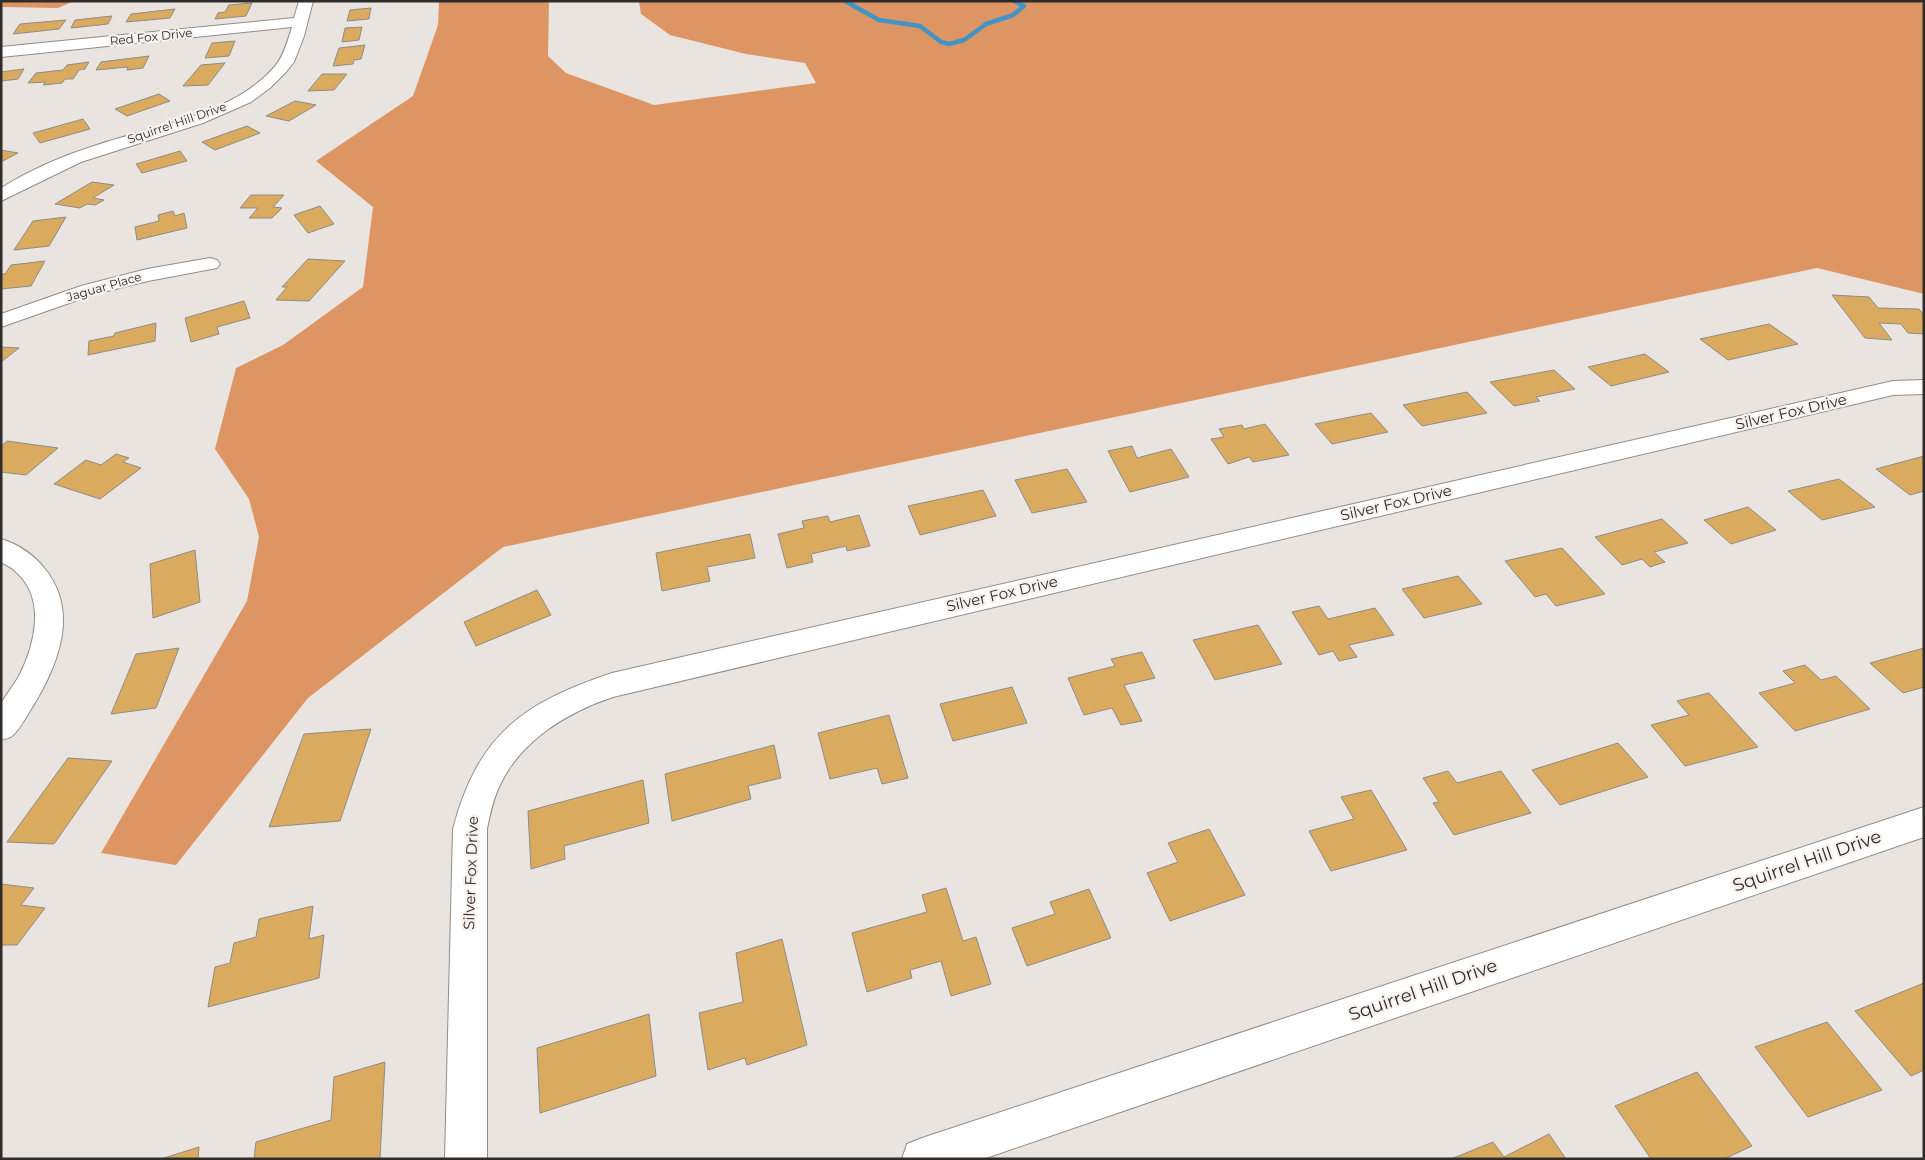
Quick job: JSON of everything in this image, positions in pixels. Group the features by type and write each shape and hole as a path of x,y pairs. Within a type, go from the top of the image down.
{"street":[{"name":"Squirrel Hill Drive","path":"1,196 69,161 197,119 246,96 272,78 284,65 306,1"},
{"name":"Red Fox Drive","path":"1,52 300,22"},
{"name":"Jaguar Place","path":"1,321 88,290 147,275 210,264"},
{"name":"Silver Fox Drive","path":"466,1159 470,829 473,809 488,774 507,747 531,723 550,710 585,692 612,684 1892,388 1924,387"},
{"path":"1,549 28,565 41,581 48,597 51,619 42,662 28,689 1,727"},
{"name":"Squirrel Hill Drive","path":"922,1159 1924,822"}],"shaded area":[{"path":"1,1 74,1 58,8 1,7"},
{"path":"439,1 549,1 548,56 566,73 654,105 816,83 805,63 746,54 670,35 641,14 639,1 1924,1 1924,294 1817,268 503,547 308,698 176,865 101,853 247,601 259,537 249,499 215,449 236,368 283,345 363,287 373,207 316,161 413,96 438,25"}],"building":[{"path":"252,3 246,16 215,19 218,13 225,12 229,5"},
{"path":"371,8 369,19 347,21 350,10"},
{"path":"175,9 170,18 126,22 131,14"},
{"path":"112,16 108,24 71,28 75,20"},
{"path":"66,20 59,29 13,34 20,24"},
{"path":"362,27 359,40 342,42 345,28"},
{"path":"235,41 229,56 205,58 212,43"},
{"path":"365,45 361,59 354,60 353,64 333,66 339,48"},
{"path":"149,56 143,68 127,70 128,67 96,70 101,62"},
{"path":"89,62 85,69 79,70 73,79 65,79 62,83 43,85 46,82 28,83 36,73 63,70 67,65"},
{"path":"225,63 208,85 183,86 201,65"},
{"path":"24,69 18,79 1,81 1,72"},
{"path":"322,74 347,74 334,90 308,91"},
{"path":"159,94 170,101 127,116 115,109"},
{"path":"295,101 316,105 289,121 266,116"},
{"path":"83,119 90,129 40,143 33,133"},
{"path":"247,126 260,133 215,150 202,142"},
{"path":"1,150 18,153 1,162"},
{"path":"180,151 187,161 142,173 136,164"},
{"path":"92,182 114,185 93,198 104,200 95,205 87,204 80,208 55,204"},
{"path":"251,195 284,195 273,207 282,208 272,218 249,218 258,208 240,208"},
{"path":"320,206 334,224 308,233 294,215"},
{"path":"173,211 175,216 184,213 187,228 137,240 135,227 159,221 158,215"},
{"path":"66,217 49,246 14,250 33,221"},
{"path":"308,259 345,261 309,301 276,300 287,287 282,287"},
{"path":"45,261 31,286 1,289 1,274 5,274 11,265"},
{"path":"1832,295 1869,297 1878,308 1919,309 1924,315 1924,334 1908,333 1901,324 1879,323 1892,340 1865,338"},
{"path":"244,301 250,318 217,327 219,334 191,342 185,318"},
{"path":"156,323 155,341 88,355 89,341 114,336 115,333"},
{"path":"1769,324 1798,344 1728,360 1700,339"},
{"path":"1,347 19,348 1,362"},
{"path":"1645,354 1669,372 1611,386 1588,367"},
{"path":"1554,370 1575,389 1536,397 1540,401 1514,406 1490,382"},
{"path":"1467,392 1487,413 1422,426 1403,405"},
{"path":"1371,413 1388,432 1332,444 1315,424"},
{"path":"1265,424 1289,455 1253,462 1249,457 1228,464 1211,439 1224,437 1219,429 1242,425 1244,429"},
{"path":"7,441 58,448 26,475 1,472 1,446"},
{"path":"1132,446 1137,458 1171,449 1189,477 1130,492 1108,451"},
{"path":"116,454 129,458 123,462 141,468 100,499 54,484 86,460 101,465"},
{"path":"1924,456 1924,491 1910,495 1876,469"},
{"path":"1067,469 1087,502 1032,513 1015,480"},
{"path":"1839,479 1875,507 1822,520 1788,491"},
{"path":"983,490 996,516 920,535 908,506"},
{"path":"1748,507 1776,530 1731,544 1704,520"},
{"path":"859,515 870,546 847,551 846,546 811,554 813,562 787,568 778,534 804,528 802,521 828,516 830,522"},
{"path":"1662,519 1688,543 1654,552 1665,562 1650,567 1642,559 1622,565 1595,537"},
{"path":"750,534 755,558 707,567 710,581 662,591 656,553"},
{"path":"1562,548 1605,594 1556,606 1546,594 1535,597 1505,561"},
{"path":"195,550 200,602 153,618 150,564"},
{"path":"1458,576 1482,604 1424,618 1402,589"},
{"path":"537,590 551,615 476,646 464,622"},
{"path":"1319,606 1328,619 1375,608 1394,635 1349,645 1357,657 1339,661 1333,651 1319,655 1292,612"},
{"path":"1258,625 1282,664 1215,680 1193,640"},
{"path":"179,648 156,708 111,714 136,654"},
{"path":"1924,648 1924,687 1903,693 1870,663"},
{"path":"1142,652 1155,678 1124,685 1142,721 1121,725 1112,708 1084,715 1068,678 1115,666 1111,659"},
{"path":"1805,665 1821,680 1836,676 1870,709 1795,731 1759,693 1795,683 1783,671"},
{"path":"1012,687 1027,723 953,741 940,704"},
{"path":"1709,693 1758,747 1685,766 1651,725 1689,715 1677,701"},
{"path":"889,715 908,778 882,784 877,768 830,779 818,733"},
{"path":"371,729 340,821 269,827 304,734"},
{"path":"1618,743 1648,777 1560,805 1532,770"},
{"path":"774,745 781,778 748,786 751,799 672,821 665,774"},
{"path":"68,758 112,761 54,844 7,842"},
{"path":"1448,771 1457,783 1501,771 1531,813 1454,835 1433,803 1439,802 1423,778"},
{"path":"643,780 649,823 564,846 565,859 531,869 528,811"},
{"path":"1371,790 1407,850 1331,871 1309,831 1354,819 1341,797"},
{"path":"1209,829 1245,895 1170,921 1147,873 1178,862 1168,843"},
{"path":"1,884 34,888 21,905 45,908 17,945 1,945"},
{"path":"946,888 963,941 976,937 991,984 951,996 941,961 910,970 912,978 867,992 852,933 927,912 922,895"},
{"path":"1089,889 1111,938 1027,966 1012,928 1055,914 1050,902"},
{"path":"313,906 309,939 324,935 319,978 208,1007 215,967 230,963 234,943 256,937 259,919"},
{"path":"782,939 807,1045 747,1065 745,1058 708,1070 699,1013 743,1002 736,953"},
{"path":"1924,983 1924,1070 1911,1076 1855,1011"},
{"path":"649,1014 656,1076 540,1113 537,1048"},
{"path":"1827,1022 1882,1090 1808,1117 1755,1047"},
{"path":"385,1062 380,1159 254,1159 256,1142 331,1120 334,1077"},
{"path":"1697,1072 1752,1146 1724,1159 1651,1159 1615,1106"},
{"path":"1549,1134 1566,1159 1451,1159 1493,1142 1504,1157"},
{"path":"199,1147 198,1159 161,1159"}],"waterway":[{"path":"845,1 879,20 920,26 941,42 949,44 964,40 986,24 1013,15 1024,6 1014,1"}]}
